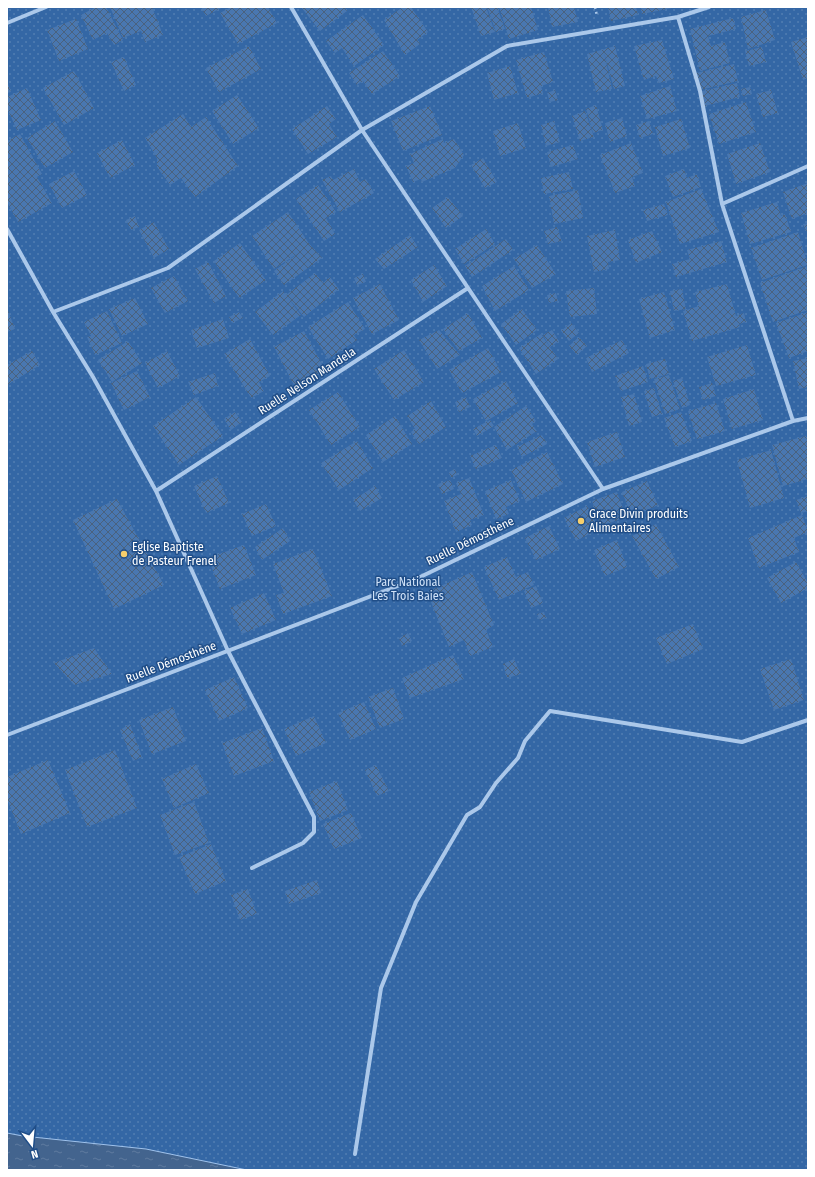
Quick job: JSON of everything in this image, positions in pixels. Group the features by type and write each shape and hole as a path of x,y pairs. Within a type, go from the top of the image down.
{"street":[{"path":"7,23 46,7"},
{"path":"291,7 362,130 603,489"},
{"path":"53,312 168,268 362,130 507,46 678,17 709,7"},
{"path":"678,17 700,90 722,204 793,422"},
{"path":"722,204 808,166"},
{"path":"7,229 53,312 93,377 156,491 228,651 314,817 314,832 303,843 252,868"},
{"name":"Ruelle Nelson Mandela","path":"156,491 468,288"},
{"name":"Ruelle Démosthène","path":"7,735 416,579 603,489 808,418"},
{"path":"355,1154 381,988 416,902 467,815 480,807 496,783 518,758 525,742 550,711 742,742 808,720"}],"green space":[{"name":"Parc National Les Trois Baies","path":"7,7 808,7 808,1170 7,1170"}],"water":[{"path":"7,1133 146,1149 247,1170 7,1170"}],"building":[{"path":"96,7 106,7 123,40 114,45 107,33 93,40 81,15"},
{"path":"110,7 152,7 163,35 145,42 141,31 123,38"},
{"path":"201,7 223,7 206,16"},
{"path":"231,7 268,7 277,23 238,44 220,13"},
{"path":"301,7 344,7 347,11 320,31"},
{"path":"403,7 411,7 428,32 417,40 420,44 405,55 384,20"},
{"path":"471,7 486,7 495,32 481,36"},
{"path":"487,7 497,7 505,29 496,32"},
{"path":"499,7 531,7 538,30 509,39"},
{"path":"548,7 574,7 578,22 552,27"},
{"path":"608,7 636,7 638,15 611,21"},
{"path":"641,7 672,7 672,8 642,14"},
{"path":"766,10 775,40 748,49 741,17"},
{"path":"363,15 384,45 354,66 342,48 335,53 326,41"},
{"path":"733,18 736,29 708,36 711,46 725,42 730,63 700,71 690,29"},
{"path":"76,19 88,49 59,61 47,30"},
{"path":"808,37 808,78 803,80 791,42"},
{"path":"662,40 674,79 659,83 656,76 644,80 634,46"},
{"path":"249,46 261,69 219,92 206,68"},
{"path":"615,46 625,86 614,89 604,52 612,89 596,92 587,54"},
{"path":"762,47 766,62 749,66 745,51"},
{"path":"383,51 400,76 372,94 363,81 357,85 349,73"},
{"path":"544,52 553,82 541,86 543,93 527,98 516,60"},
{"path":"124,57 136,85 124,91 111,62"},
{"path":"734,64 738,81 700,90 696,73"},
{"path":"510,66 518,93 494,100 487,73"},
{"path":"74,71 94,108 64,125 43,88"},
{"path":"7,82 11,92 7,93"},
{"path":"737,83 740,97 705,106 702,91"},
{"path":"670,86 677,111 647,119 640,96"},
{"path":"750,87 752,94 743,96 741,89"},
{"path":"27,88 41,120 17,130 7,108 7,97"},
{"path":"555,90 558,100 550,102 547,93"},
{"path":"771,90 778,113 763,117 756,94"},
{"path":"237,95 259,128 233,144 212,111"},
{"path":"746,102 756,132 719,144 709,114"},
{"path":"596,105 603,130 593,133 586,109"},
{"path":"327,106 336,119 329,124 337,137 308,154 292,129"},
{"path":"430,106 442,135 403,151 391,121"},
{"path":"585,111 594,137 580,141 572,116"},
{"path":"183,114 191,127 206,117 238,166 195,197 181,178 170,185 157,167 157,158 145,138"},
{"path":"622,118 627,136 610,142 605,123"},
{"path":"681,119 690,148 663,156 655,127"},
{"path":"55,121 73,152 45,168 27,138"},
{"path":"554,121 560,142 546,146 541,125"},
{"path":"649,121 653,134 640,138 636,125"},
{"path":"518,123 526,148 500,156 493,131"},
{"path":"20,134 42,174 37,177 52,203 18,222 7,202 7,141"},
{"path":"443,139 444,143 454,139 464,155 455,168 422,182 421,179 413,182 406,166 414,163 410,154"},
{"path":"122,140 135,165 110,178 97,153"},
{"path":"631,143 643,173 632,177 635,186 615,193 600,155"},
{"path":"760,143 770,172 736,184 727,154"},
{"path":"573,145 578,159 551,167 547,152"},
{"path":"483,158 497,182 485,188 471,165"},
{"path":"354,169 360,182 366,179 374,193 340,212 322,180 331,176 333,180"},
{"path":"684,169 687,178 697,174 701,187 673,197 665,176"},
{"path":"74,171 87,195 62,208 49,184"},
{"path":"569,172 573,189 544,194 541,178"},
{"path":"808,183 808,213 792,219 783,192"},
{"path":"318,185 336,212 326,218 335,234 324,241 296,199"},
{"path":"701,189 719,232 680,244 666,202"},
{"path":"578,190 583,218 554,224 549,196"},
{"path":"448,197 463,216 446,228 432,208"},
{"path":"777,202 781,216 785,214 791,232 750,244 741,213"},
{"path":"664,204 668,215 647,221 643,210"},
{"path":"288,212 310,245 322,258 284,285 274,271 300,252 274,269 252,236"},
{"path":"135,216 139,227 131,230 126,220"},
{"path":"154,222 169,249 154,258 139,230"},
{"path":"808,223 808,230 806,231 803,224"},
{"path":"557,227 562,241 548,244 544,231"},
{"path":"486,229 495,244 464,264 455,249"},
{"path":"615,230 620,260 608,262 609,269 594,272 587,236"},
{"path":"652,231 662,252 636,263 628,240"},
{"path":"798,232 808,265 762,280 751,248"},
{"path":"410,235 418,247 384,269 375,259"},
{"path":"506,239 513,250 472,277 465,266"},
{"path":"721,241 727,262 676,277 672,264 690,259 687,250"},
{"path":"240,243 266,280 239,298 214,261"},
{"path":"537,245 556,274 532,288 514,259"},
{"path":"208,262 226,296 214,303 195,269"},
{"path":"434,265 447,286 423,302 411,280"},
{"path":"514,266 529,290 495,311 482,286"},
{"path":"808,266 808,310 773,322 760,283"},
{"path":"315,273 323,283 330,277 339,289 304,317 286,295"},
{"path":"363,274 366,282 357,285 354,278"},
{"path":"174,276 188,301 165,313 151,288"},
{"path":"380,284 399,320 372,334 353,298"},
{"path":"727,284 736,316 744,313 746,322 739,324 740,327 692,341 683,311 699,306 695,292"},
{"path":"594,288 597,314 570,317 566,291"},
{"path":"682,289 686,309 674,311 670,291"},
{"path":"283,291 301,315 273,335 255,312"},
{"path":"664,292 675,330 650,338 639,299"},
{"path":"556,293 558,301 549,303 547,295"},
{"path":"135,298 148,324 122,336 109,309"},
{"path":"348,302 365,329 354,335 357,340 328,359 308,327"},
{"path":"7,308 15,329 7,332"},
{"path":"522,309 537,330 516,345 501,324"},
{"path":"107,311 122,343 95,355 87,337 91,336 84,322"},
{"path":"239,312 243,318 232,323 229,317"},
{"path":"808,312 808,351 789,358 776,323"},
{"path":"468,313 482,338 459,351 443,329"},
{"path":"223,319 229,338 197,348 191,330"},
{"path":"571,323 579,333 569,341 561,331"},
{"path":"439,330 460,355 437,369 419,340"},
{"path":"552,330 559,341 550,347 543,335"},
{"path":"304,331 325,370 295,387 274,347"},
{"path":"541,334 558,359 536,374 519,348"},
{"path":"579,337 587,346 577,355 569,346"},
{"path":"250,339 270,376 259,382 264,391 251,398 224,354"},
{"path":"622,340 629,353 592,372 586,358"},
{"path":"128,341 142,363 112,382 98,360"},
{"path":"747,345 756,375 716,386 707,357"},
{"path":"488,348 501,372 462,393 449,370"},
{"path":"404,350 424,382 394,400 374,369"},
{"path":"32,351 40,365 7,385 7,365"},
{"path":"167,351 180,376 158,388 145,363"},
{"path":"808,358 808,387 799,389 793,361"},
{"path":"665,359 669,374 650,379 646,364"},
{"path":"643,366 648,382 621,391 615,376"},
{"path":"137,371 150,397 124,410 111,383"},
{"path":"215,373 218,386 194,395 188,382"},
{"path":"669,375 680,409 665,414 654,379"},
{"path":"682,378 690,405 682,408 673,381"},
{"path":"506,381 518,403 486,421 473,399"},
{"path":"712,383 716,396 703,400 699,387"},
{"path":"654,388 662,414 652,417 644,391"},
{"path":"754,389 763,420 732,429 723,399"},
{"path":"338,392 360,427 331,445 309,410"},
{"path":"634,394 642,422 629,426 621,397"},
{"path":"196,397 223,436 179,465 153,426"},
{"path":"466,397 470,407 459,412 455,402"},
{"path":"431,401 446,427 419,444 411,432 415,429 407,416"},
{"path":"716,403 725,431 697,439 688,411"},
{"path":"526,406 536,421 532,424 537,431 507,450 494,427"},
{"path":"235,412 242,422 231,430 224,419"},
{"path":"681,412 692,441 675,447 664,418"},
{"path":"395,416 412,444 383,462 366,435"},
{"path":"490,420 494,426 477,436 473,429"},
{"path":"617,432 625,457 595,467 587,442"},
{"path":"542,435 547,444 522,457 517,447"},
{"path":"806,436 808,444 808,479 783,486 772,445"},
{"path":"357,441 373,468 339,490 321,463"},
{"path":"496,445 502,458 476,469 470,456"},
{"path":"771,450 784,498 750,508 737,460"},
{"path":"547,452 563,484 526,502 511,470"},
{"path":"455,469 457,475 451,478 449,472"},
{"path":"217,476 229,503 206,513 194,486"},
{"path":"469,478 484,515 470,520 472,525 456,532 444,501 461,494 456,483"},
{"path":"450,480 454,489 442,494 438,484"},
{"path":"511,480 520,501 506,507 509,514 496,519 485,491"},
{"path":"647,481 658,505 632,517 622,492"},
{"path":"375,486 382,498 360,511 353,500"},
{"path":"617,492 626,517 601,526 592,501"},
{"path":"808,496 808,511 801,513 796,500"},
{"path":"117,499 164,585 114,609 73,520"},
{"path":"266,504 276,526 252,536 242,514"},
{"path":"587,506 599,529 576,541 564,518"},
{"path":"802,515 808,532 794,538 799,552 759,568 748,538"},
{"path":"656,524 679,567 656,579 632,536"},
{"path":"549,526 560,549 536,560 525,538"},
{"path":"283,528 290,541 262,560 255,547"},
{"path":"617,540 627,567 605,576 594,550"},
{"path":"244,545 256,575 220,589 208,558"},
{"path":"313,549 332,596 283,614 276,595 284,593 273,564"},
{"path":"507,557 516,577 528,572 534,585 499,600 484,567"},
{"path":"796,562 808,583 808,588 781,603 767,578"},
{"path":"472,572 494,625 486,630 493,647 470,656 464,640 449,647 427,592"},
{"path":"536,586 543,603 531,608 524,591"},
{"path":"264,593 276,620 242,634 230,608"},
{"path":"544,612 546,618 540,620 537,614"},
{"path":"693,624 703,649 667,664 656,638"},
{"path":"408,633 412,641 402,646 399,638"},
{"path":"94,648 112,674 74,685 54,663"},
{"path":"453,655 464,679 410,698 402,678"},
{"path":"514,659 521,674 507,678 503,664"},
{"path":"791,659 804,700 774,710 760,669"},
{"path":"234,677 248,708 219,721 205,690"},
{"path":"393,688 404,719 380,728 368,697"},
{"path":"364,702 376,729 350,740 338,713"},
{"path":"173,707 186,741 152,754 139,720"},
{"path":"314,716 326,743 296,756 284,729"},
{"path":"130,724 142,757 133,761 120,730"},
{"path":"262,728 274,761 234,776 222,743"},
{"path":"115,750 137,808 87,827 65,770"},
{"path":"48,760 70,813 21,834 7,799 7,777"},
{"path":"196,764 209,793 174,808 162,779"},
{"path":"376,765 389,791 377,796 365,770"},
{"path":"337,781 348,810 320,821 309,792"},
{"path":"194,802 209,843 175,855 160,815"},
{"path":"351,813 362,838 334,849 323,824"},
{"path":"211,844 226,881 195,894 179,857"},
{"path":"317,880 321,893 289,904 285,891"},
{"path":"248,889 257,914 240,920 231,895"}],"place":[{"name":"Grace Divin produits Alimentaires","path":"581,521"},
{"name":"Eglise Baptiste de Pasteur Frenel","path":"124,554"}]}
